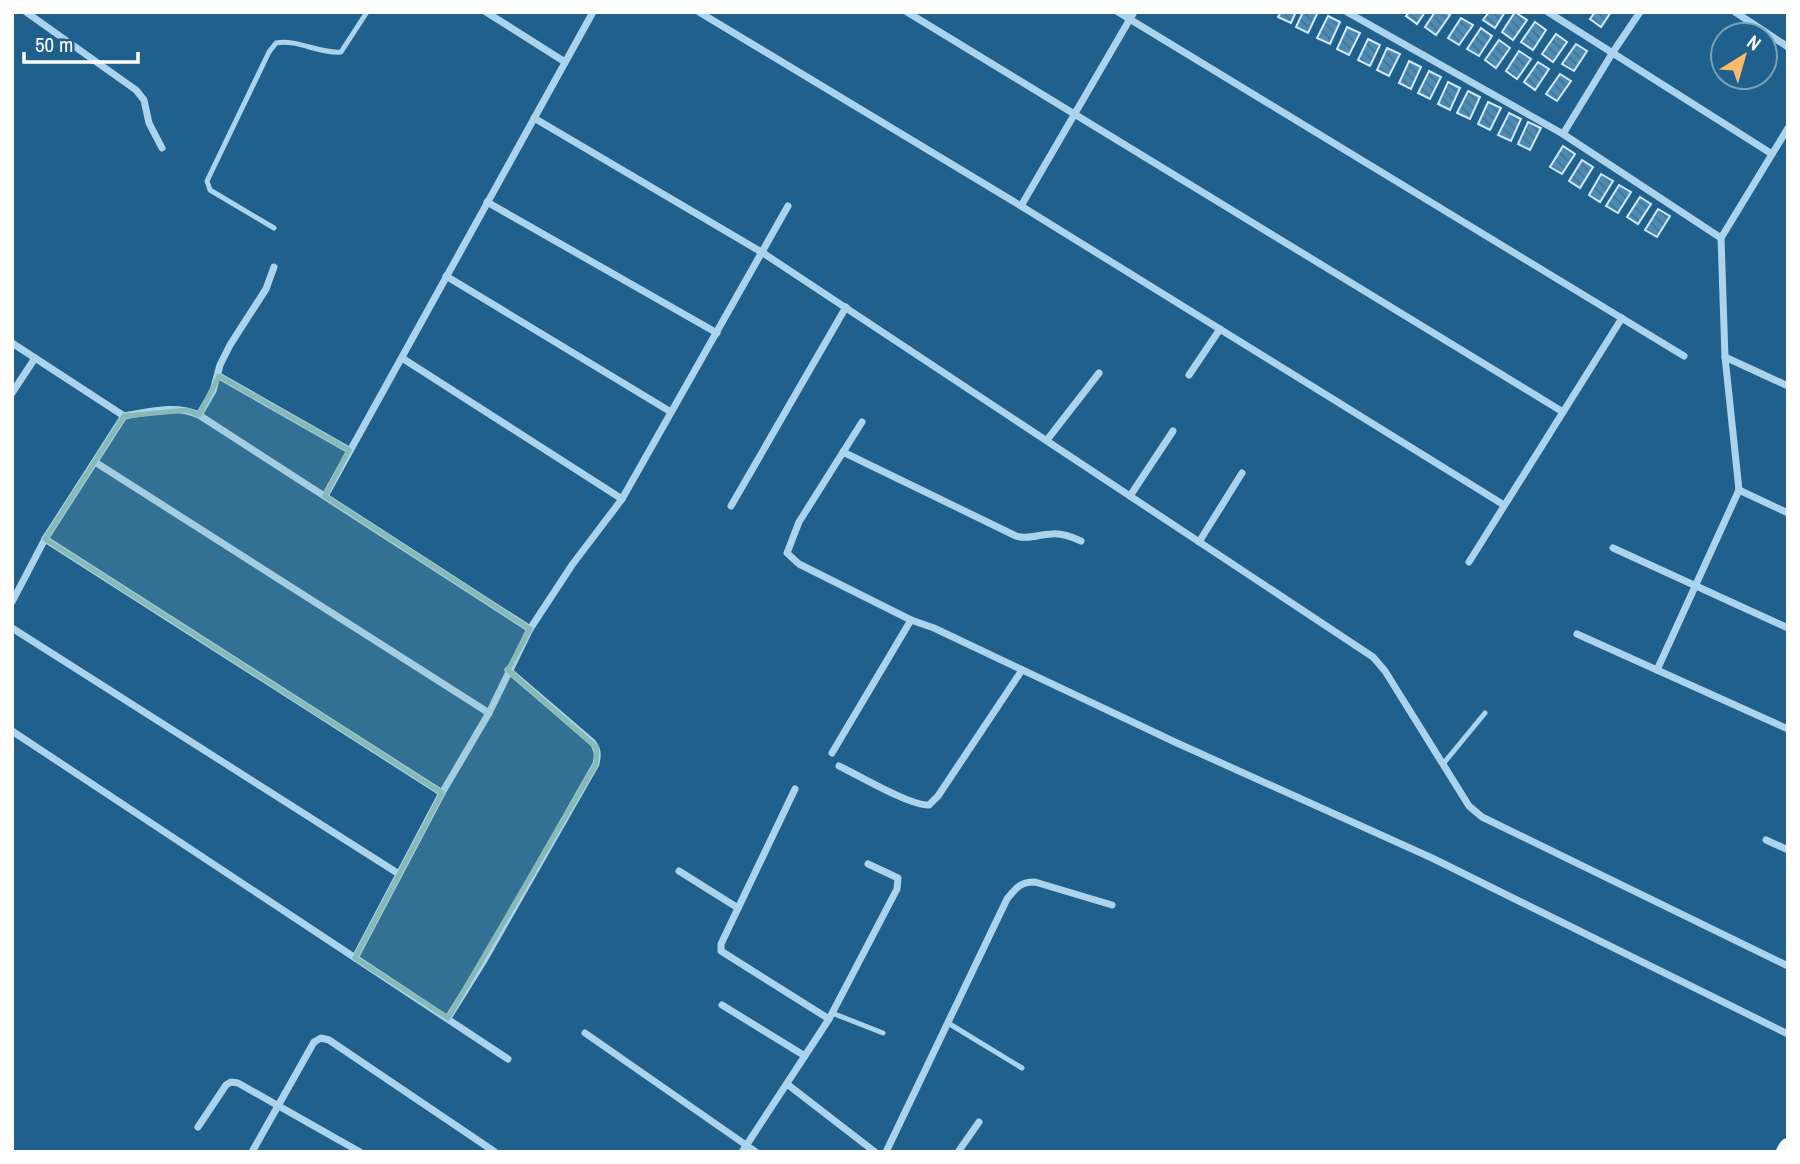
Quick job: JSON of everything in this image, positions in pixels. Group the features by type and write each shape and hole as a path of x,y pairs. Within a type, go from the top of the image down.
{"street":[{"path":"26,12 136,90 144,100 149,123 162,148"},
{"path":"486,12 565,62"},
{"path":"325,496 593,12"},
{"path":"699,12 1021,206 1504,505"},
{"path":"907,12 1563,412"},
{"path":"1118,12 1132,16 1684,356"},
{"path":"1347,12 1563,134 1721,238"},
{"path":"1548,12 1772,154"},
{"path":"1563,134 1640,12"},
{"path":"1735,12 1788,47"},
{"path":"1021,206 1132,16"},
{"path":"534,118 763,253 1373,657 1385,671 1469,806 1482,817 1788,966"},
{"path":"1657,670 1740,490 1725,357 1721,238 1788,128"},
{"path":"487,202 717,333"},
{"path":"355,958 442,793 489,713 530,629 572,565 622,499 788,206"},
{"path":"199,415 219,376 220,365 230,345 266,289 274,267"},
{"path":"446,276 671,412"},
{"path":"731,506 846,307"},
{"path":"1469,562 1622,318"},
{"path":"1189,375 1220,329"},
{"path":"12,343 124,416 173,409 187,410 199,415 530,629"},
{"path":"1725,357 1788,386"},
{"path":"12,393 35,358"},
{"path":"402,358 622,499"},
{"path":"1047,440 1099,373"},
{"path":"219,376 349,450"},
{"path":"12,602 46,539 124,416"},
{"path":"862,422 799,522 787,553 799,564 911,620 934,628 1432,858 1788,1034"},
{"path":"1130,495 1173,431"},
{"path":"843,452 1016,536 1025,539 1062,534 1081,541"},
{"path":"95,462 489,713"},
{"path":"1199,542 1242,473"},
{"path":"1740,490 1788,513"},
{"path":"46,539 442,793"},
{"path":"1613,548 1788,628"},
{"path":"832,753 911,620"},
{"path":"12,628 399,874"},
{"path":"1577,634 1788,729"},
{"path":"448,1018 590,776 598,756 597,748 592,742 509,670"},
{"path":"839,766 912,801 929,805 938,796 1022,670"},
{"path":"12,731 508,1059"},
{"path":"795,789 721,944 721,951 830,1016"},
{"path":"1766,840 1788,850"},
{"path":"744,1149 830,1016 897,889 898,878 868,864"},
{"path":"679,871 738,908"},
{"path":"886,1152 1007,899 1017,887 1024,882 1034,882 1112,905"},
{"path":"722,1005 805,1056"},
{"path":"585,1032 744,1149 756,1152"},
{"path":"252,1152 314,1042 321,1038 329,1040 495,1152"},
{"path":"198,1127 226,1085 231,1082 238,1083 360,1152"},
{"path":"786,1084 875,1152"},
{"path":"958,1152 979,1122"}],"lane":[{"path":"274,228 210,190 207,181 269,52 276,43 284,42 330,53 341,52 367,12"},
{"path":"1443,764 1485,713"},
{"path":"830,1016 883,1033"},
{"path":"948,1023 1021,1068"}],"highlighted area":[{"path":"219,376 349,450 325,496 530,629 508,670 597,748 596,764 448,1018 355,958 442,793 45,539 124,416 187,410 199,415"}],"building":[{"path":"1281,12 1296,12 1291,23 1278,17"},
{"path":"1303,12 1318,12 1308,33 1296,27"},
{"path":"1409,12 1425,12 1417,24 1406,16"},
{"path":"1435,12 1446,12 1450,15 1436,35 1425,27"},
{"path":"1489,12 1505,12 1495,28 1483,20"},
{"path":"1515,12 1527,20 1513,40 1502,32"},
{"path":"1595,12 1611,12 1601,27 1590,19"},
{"path":"1328,16 1340,22 1330,44 1317,38"},
{"path":"1461,18 1473,25 1459,45 1448,38"},
{"path":"1535,22 1546,30 1533,50 1521,42"},
{"path":"1347,27 1360,33 1349,55 1337,49"},
{"path":"1481,28 1492,36 1479,56 1467,49"},
{"path":"1556,34 1567,42 1553,62 1542,54"},
{"path":"1368,39 1380,45 1370,66 1358,60"},
{"path":"1499,40 1510,48 1496,68 1485,60"},
{"path":"1576,44 1587,51 1574,71 1562,64"},
{"path":"1387,48 1400,54 1389,76 1377,70"},
{"path":"1519,51 1531,59 1517,79 1506,71"},
{"path":"1409,61 1421,67 1411,89 1399,83"},
{"path":"1538,62 1549,69 1535,90 1524,82"},
{"path":"1429,71 1441,77 1430,99 1418,93"},
{"path":"1560,74 1571,81 1557,101 1546,94"},
{"path":"1448,82 1460,88 1450,110 1438,104"},
{"path":"1468,91 1480,97 1470,119 1457,113"},
{"path":"1488,102 1501,108 1490,130 1478,124"},
{"path":"1509,113 1521,119 1511,141 1498,135"},
{"path":"1528,122 1541,128 1530,150 1518,144"},
{"path":"1563,146 1575,154 1562,174 1550,167"},
{"path":"1582,160 1593,167 1580,188 1569,181"},
{"path":"1601,174 1613,181 1600,202 1589,195"},
{"path":"1619,185 1631,192 1618,213 1606,206"},
{"path":"1640,197 1651,204 1638,224 1627,217"},
{"path":"1658,209 1670,216 1657,237 1645,230"}]}
